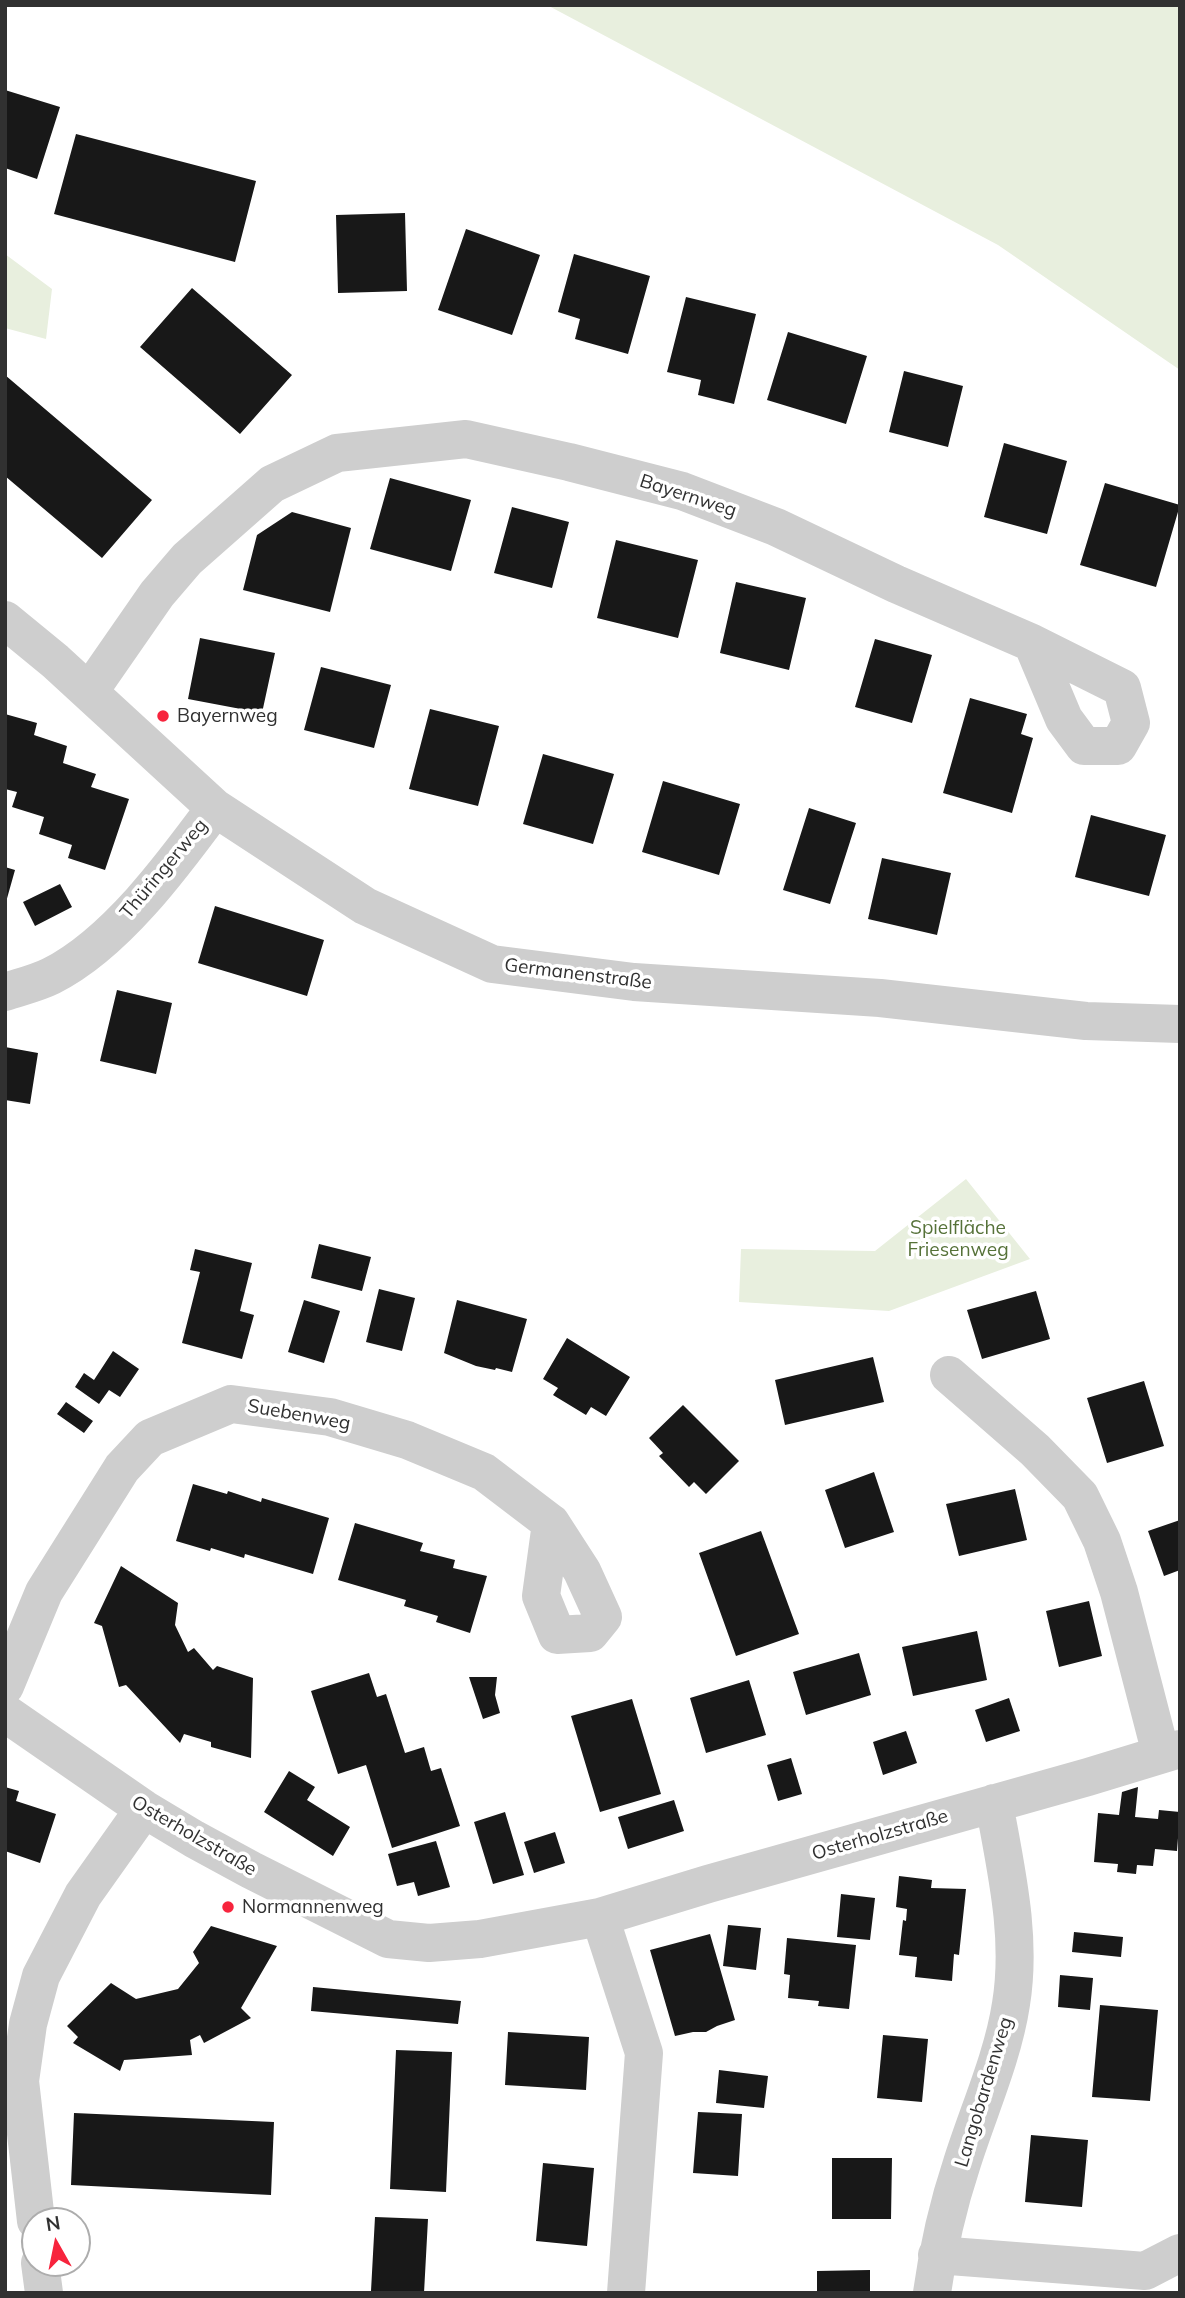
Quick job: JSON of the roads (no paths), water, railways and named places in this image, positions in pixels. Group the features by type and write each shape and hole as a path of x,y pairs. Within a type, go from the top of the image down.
{"street":[{"name":"Bayernweg","path":"89,692 157,594 187,559 272,484 337,453 466,439 569,461 681,491 776,527 896,584 1031,643"},
{"name":"Germanenstraße","path":"5,620 89,692 215,808 365,906 492,964 634,982 880,998 1086,1021 1180,1024"},
{"name":"Thüringerweg","path":"5,992 50,976 79,958 132,911 182,853 215,808"},
{"name":"Osterholzstraße","path":"5,1713 144,1809 251,1871 388,1939 429,1943 480,1939 600,1917 1170,1752 1102,1541 1080,1496 1035,1450 949,1375"},
{"name":"Suebenweg","path":"5,1686 44,1592 122,1468 150,1438 231,1404 330,1417 407,1440 484,1472 551,1522"},
{"name":"Langobardenweg","path":"932,2293 937,2255 961,2165 991,2079 1011,2005 1015,1953 1011,1897 994,1803"},
{"path":"34,2207 20,2081 28,2024 41,1976 83,1895 144,1809"},
{"path":"600,1917 644,2053 626,2293"},
{"path":"937,2255 1144,2271 1180,2253"}],"place":[{"name":"Bayernweg","path":"163,716"},
{"name":"Normannenweg","path":"228,1907"}],"park label":[{"name":"Spielfläche Friesenweg","path":"958,1239"}]}
